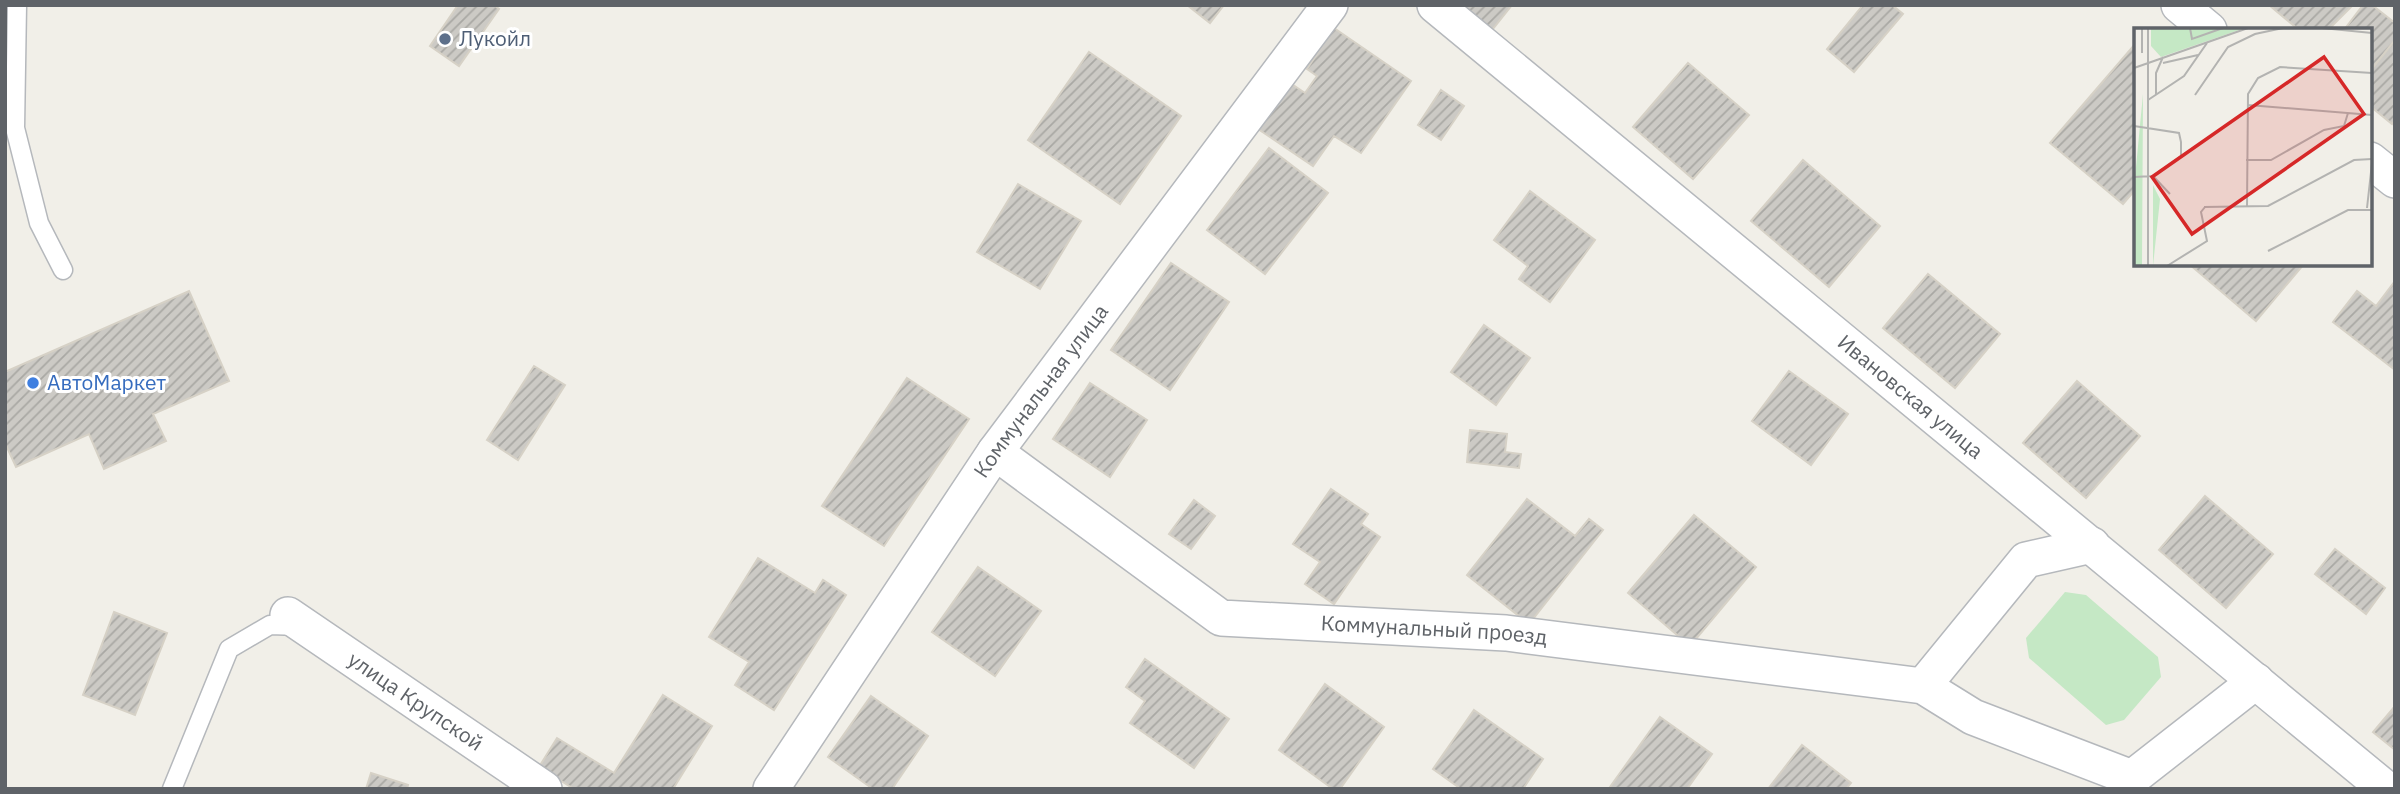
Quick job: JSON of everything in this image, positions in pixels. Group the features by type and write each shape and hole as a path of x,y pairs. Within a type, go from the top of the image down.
{"street":[{"name":"Коммунальная улица","path":"771,789 995,452 1330,5"},
{"name":"Ивановская улица","path":"1435,5 2386,789"},
{"path":"2179,5 2207,28"},
{"path":"2372,162 2395,180"},
{"name":"Коммунальный проезд","path":"995,452 1221,618 1506,633 1923,686 1973,717 2132,778 2256,681"},
{"path":"1923,686 2026,560 2092,545"},
{"name":"улица Крупской","path":"296,620 544,789"}],"lane":[{"path":"17,5 15,128 39,223 63,270"},
{"path":"172,789 229,649 270,625 296,620"}],"green space":[{"path":"2065,592 2086,595 2158,657 2161,677 2124,720 2106,725 2029,658 2026,638"}],"building":[{"path":"458,5 494,5 499,9 459,66 430,46"},
{"path":"1187,5 1224,5 1210,23"},
{"path":"1461,5 1512,5 1492,30"},
{"path":"1863,5 1892,5 1903,14 1854,72 1827,49"},
{"path":"2269,5 2353,5 2330,28 2297,28"},
{"path":"2363,5 2372,5 2395,23 2395,40 2372,69 2372,28 2346,28"},
{"path":"1334,28 1411,81 1361,153 1334,136 1313,166 1258,129 1290,83 1305,93 1317,76 1307,69"},
{"path":"2395,40 2395,120 2392,124 2372,108 2372,69"},
{"path":"2134,45 2134,191 2123,204 2050,143"},
{"path":"1089,52 1181,116 1120,204 1028,140"},
{"path":"1688,63 1749,115 1693,179 1633,127"},
{"path":"1441,90 1464,106 1441,140 1418,125"},
{"path":"1269,148 1328,193 1265,274 1207,230"},
{"path":"1803,160 1880,226 1829,287 1751,221"},
{"path":"1018,184 1081,221 1040,289 977,252"},
{"path":"1530,191 1595,240 1550,302 1519,279 1528,266 1494,240"},
{"path":"1171,263 1229,302 1170,390 1111,350"},
{"path":"2191,266 2302,266 2256,321"},
{"path":"1928,274 2000,334 1955,388 1883,328"},
{"path":"2395,281 2395,370 2333,322 2357,291 2376,306"},
{"path":"189,291 229,381 153,414 166,441 104,469 89,434 16,467 5,443 5,372"},
{"path":"1484,325 1530,358 1496,405 1451,372"},
{"path":"534,366 565,385 518,460 487,440"},
{"path":"1789,371 1848,414 1811,465 1752,421"},
{"path":"907,378 969,419 884,546 822,506"},
{"path":"2077,381 2140,436 2086,498 2023,443"},
{"path":"1090,383 1147,420 1110,477 1053,439"},
{"path":"1470,430 1507,434 1505,452 1521,454 1519,468 1467,462"},
{"path":"1331,489 1368,514 1361,524 1380,537 1334,604 1305,584 1320,562 1293,544"},
{"path":"2205,496 2273,554 2226,608 2159,550"},
{"path":"1527,499 1575,536 1589,519 1603,530 1529,624 1467,575"},
{"path":"1194,500 1215,516 1191,549 1169,534"},
{"path":"1694,515 1756,567 1690,646 1628,593"},
{"path":"2335,549 2385,588 2366,614 2315,574"},
{"path":"758,558 815,593 823,580 846,595 774,710 735,685 749,662 709,637"},
{"path":"978,567 1041,611 995,676 932,632"},
{"path":"114,612 167,633 135,715 83,695"},
{"path":"1145,659 1229,719 1194,768 1130,723 1145,701 1126,687"},
{"path":"1325,684 1384,727 1340,789 1333,789 1279,750"},
{"path":"663,695 712,726 673,789 574,789 539,767 557,738 614,773"},
{"path":"871,696 928,736 892,789 873,789 828,757"},
{"path":"2395,706 2395,750 2373,732"},
{"path":"1474,710 1543,759 1523,789 1461,789 1433,769"},
{"path":"1660,717 1712,754 1687,789 1610,787"},
{"path":"1802,745 1851,783 1846,789 1768,789"},
{"path":"371,773 408,785 407,789 366,789"}],"place":[{"name":"Лукойл","path":"445,39"},
{"name":"АвтоМаркет","path":"33,383"}]}
